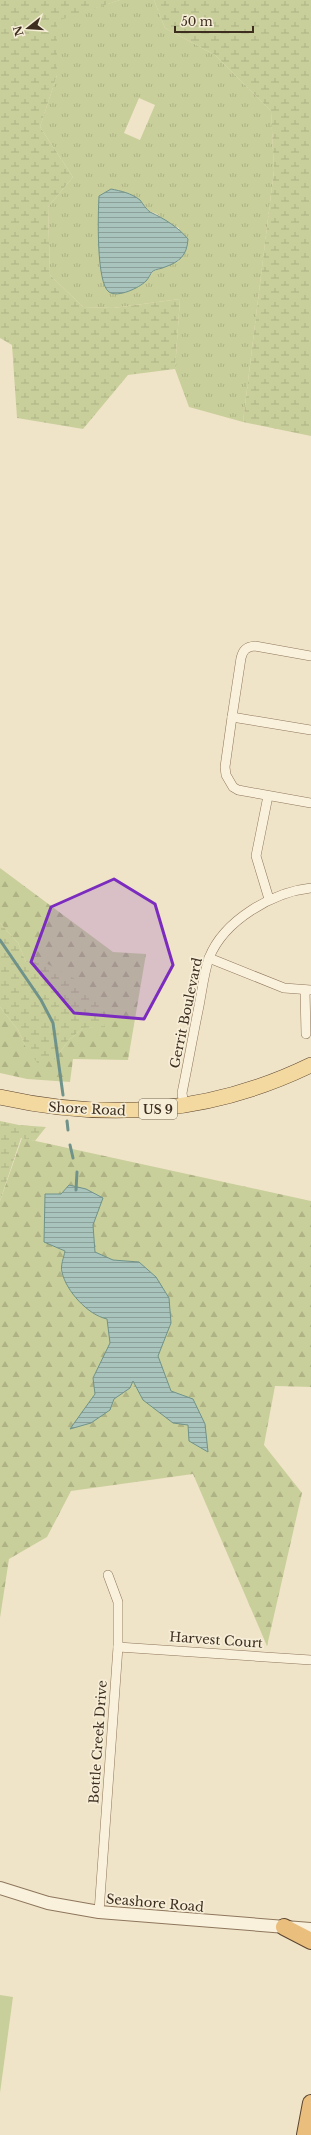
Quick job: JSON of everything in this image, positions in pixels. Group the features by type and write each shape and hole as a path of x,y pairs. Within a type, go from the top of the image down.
{"highway":[{"path":"284,1927 311,1941"},
{"path":"305,2135 311,2103"}],"main road":[{"name":"Shore Road","path":"0,1098 56,1108 95,1111 126,1112 184,1106 219,1099 256,1088 311,1065"}],"street":[{"path":"311,656 248,647 243,651 225,767 226,775 233,787 238,790 311,803"},
{"path":"232,717 311,730"},
{"path":"268,796 256,856 269,899"},
{"name":"Gerrit Boulevard","path":"184,1106 182,1093 209,958 221,937 269,899 290,891 311,888"},
{"path":"209,958 284,988 308,990 306,1034"},
{"name":"Bottle Creek Drive","path":"99,1912 118,1647 118,1602 108,1575"},
{"name":"Harvest Court","path":"118,1647 311,1660"},
{"name":"Seashore Road","path":"0,1888 48,1903 99,1912 311,1929"}],"highlighted area":[{"path":"114,879 155,904 173,965 144,1019 74,1013 31,962 51,907"}],"green space":[{"path":"0,0 120,0 57,21 57,75 40,127 73,177 48,207 50,275 83,307 113,308 180,299 175,369 128,375 83,429 17,418 12,345 0,338"},
{"path":"120,0 154,0 165,28 215,55 271,111 274,170 243,422 189,407 175,369 180,299 113,308 83,307 50,275 48,207 73,177 40,127 57,75 57,20","holes":["139,98 155,105 140,140 124,133","111,189 130,194 139,200 149,211 157,214 169,224 179,228 179,261 154,271 145,282 99,260"]},
{"path":"154,0 311,0 311,436 243,422 274,170 271,111 215,55 165,28"},
{"path":"0,868 113,952 146,954 128,1060 73,1059 70,1082 27,1079 0,1073 0,1007 18,1030 26,1047 55,1059 68,1041 83,1028 105,1026 44,962 26,962 18,943 0,923"},
{"path":"0,923 18,943 26,962 44,962 75,979 100,1007 105,1027 83,1028 68,1041 55,1059 38,1064 26,1047 18,1030 0,1007"},
{"path":"0,1121 19,1125 46,1127 35,1141 21,1138 0,1201"},
{"path":"22,1138 311,1201 311,1387 275,1386 264,1445 302,1493 267,1646 193,1474 71,1491 47,1537 9,1559 0,1618 0,1201"},
{"path":"0,1995 13,1997 0,2093"}],"water":[{"path":"111,189 137,198 150,212 171,224 188,239 186,250 181,258 170,265 153,271 146,281 139,287 118,294 109,292 105,286 102,276 99,247 99,196"},
{"path":"69,1185 86,1189 103,1198 93,1225 95,1252 113,1260 139,1262 156,1277 169,1298 171,1323 158,1356 171,1391 193,1399 205,1424 208,1452 189,1441 188,1425 173,1423 143,1400 133,1381 130,1388 114,1399 110,1410 91,1423 70,1429 95,1394 93,1378 110,1343 107,1319 100,1317 85,1307 73,1294 64,1279 61,1267 65,1251 44,1242 45,1194 61,1194"}],"waterway":[{"path":"0,940 41,1000 53,1023 63,1095"},
{"path":"67,1121 68,1130"},
{"path":"70,1145 73,1158"},
{"path":"76,1190 77,1172"}]}
